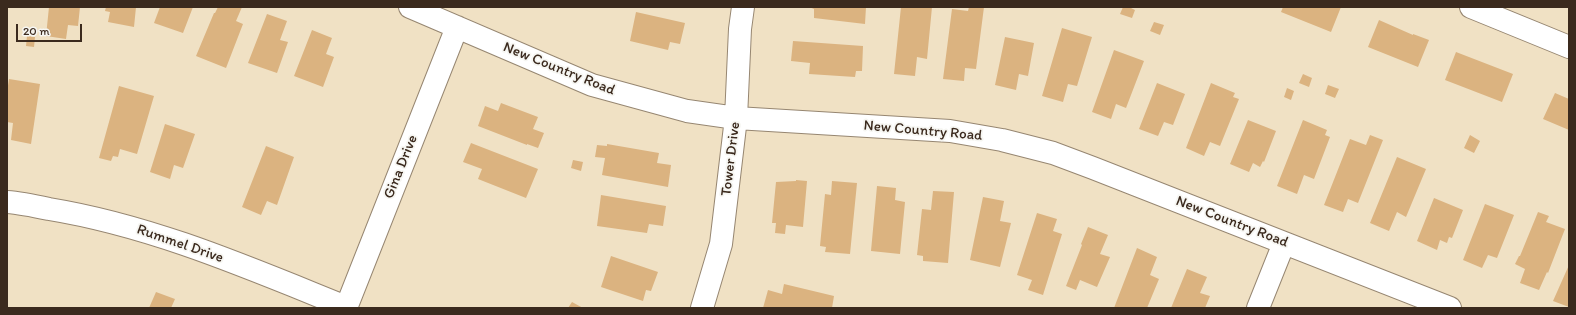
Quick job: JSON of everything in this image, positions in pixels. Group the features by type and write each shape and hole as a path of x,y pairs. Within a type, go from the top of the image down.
{"street":[{"name":"New Country Road","path":"410,7 592,85 687,111 736,118 950,131 1002,140 1053,153 1450,308"},
{"name":"Tower Drive","path":"702,308 721,244 736,118 740,29 743,7"},
{"path":"1474,8 1569,47"},
{"name":"Gina Drive","path":"346,307 457,27"},
{"name":"Rummel Drive","path":"7,202 69,212 125,225 194,247 346,307"},
{"path":"1258,308 1284,243"}],"building":[{"path":"49,7 80,7 78,26 68,25 66,39 46,36"},
{"path":"106,7 136,7 134,27 108,22 110,12 105,11"},
{"path":"160,7 193,7 183,33 154,23"},
{"path":"218,7 242,7 236,21 243,24 226,68 196,56"},
{"path":"809,7 866,7 865,24 814,18 814,9"},
{"path":"901,7 932,7 927,59 917,57 915,76 894,74"},
{"path":"969,7 984,7 976,69 965,68 964,81 943,79 952,9 968,11"},
{"path":"1123,7 1129,7 1135,10 1132,18 1120,14"},
{"path":"1283,7 1341,7 1331,32 1281,12"},
{"path":"636,12 685,23 680,44 670,42 668,50 630,41"},
{"path":"267,14 287,21 280,40 288,42 277,73 248,63"},
{"path":"1379,20 1413,35 1429,40 1418,67 1368,47"},
{"path":"1154,22 1164,25 1160,35 1150,31"},
{"path":"1062,28 1092,37 1077,86 1068,84 1063,102 1042,96"},
{"path":"312,30 332,38 326,54 334,57 323,87 294,76"},
{"path":"27,36 35,37 34,47 26,46"},
{"path":"1005,37 1034,43 1028,76 1019,74 1016,90 995,85"},
{"path":"793,41 863,46 862,71 856,71 855,77 809,74 810,63 791,61"},
{"path":"1114,50 1144,61 1126,108 1116,104 1111,119 1092,112"},
{"path":"1456,52 1513,74 1502,102 1445,80"},
{"path":"1303,74 1312,78 1309,87 1299,83"},
{"path":"9,79 40,84 31,144 11,140 13,123 7,122 7,92"},
{"path":"1157,83 1185,94 1173,125 1164,122 1158,136 1139,129"},
{"path":"1211,83 1235,93 1233,97 1239,99 1220,146 1210,142 1204,156 1186,148"},
{"path":"1328,85 1339,89 1335,98 1325,94"},
{"path":"119,86 154,96 137,154 120,149 118,157 113,156 111,161 99,158"},
{"path":"1287,88 1294,91 1291,100 1284,97"},
{"path":"1555,93 1569,99 1569,130 1543,119"},
{"path":"501,103 538,117 533,129 544,133 538,148 478,126 485,106 498,111"},
{"path":"1248,120 1276,131 1264,162 1263,161 1260,167 1253,163 1249,172 1230,164"},
{"path":"1303,120 1327,130 1325,135 1330,137 1314,179 1304,175 1297,194 1277,186"},
{"path":"165,124 195,134 183,168 174,165 170,179 150,172"},
{"path":"1370,135 1383,140 1358,203 1348,199 1343,212 1324,205 1350,139 1366,145"},
{"path":"1470,135 1480,141 1474,153 1464,148"},
{"path":"471,143 538,169 526,198 478,179 482,169 463,162"},
{"path":"607,144 659,153 657,163 671,165 668,187 602,175 605,158 595,157 597,145 607,146"},
{"path":"266,146 294,157 277,205 267,201 261,215 242,207"},
{"path":"1397,157 1426,169 1406,217 1397,212 1389,231 1370,223"},
{"path":"573,160 583,162 581,171 571,168"},
{"path":"796,180 807,181 803,227 786,225 785,234 775,233 776,223 772,223 776,182"},
{"path":"832,181 857,183 850,254 825,252 826,247 820,246 825,194 831,195"},
{"path":"877,186 896,188 895,200 905,202 900,254 871,251"},
{"path":"933,191 954,192 948,263 923,261 923,256 917,255 922,209 931,210"},
{"path":"601,195 666,206 663,226 649,224 647,233 597,226"},
{"path":"983,197 1004,201 1000,221 1011,223 1000,267 970,260"},
{"path":"1434,198 1463,210 1452,238 1449,237 1447,243 1440,240 1437,250 1417,241"},
{"path":"1485,204 1514,215 1497,258 1488,255 1482,268 1463,260"},
{"path":"1538,212 1549,216 1546,222 1565,229 1548,273 1547,272 1539,290 1520,283 1525,269 1515,264 1520,256"},
{"path":"1037,213 1057,219 1053,231 1062,234 1043,295 1028,290 1032,280 1017,275"},
{"path":"1088,227 1108,235 1100,254 1110,257 1097,287 1080,280 1076,290 1066,286"},
{"path":"1137,248 1157,257 1150,275 1159,279 1147,308 1114,308"},
{"path":"611,256 658,272 651,291 646,290 643,301 601,287"},
{"path":"1569,265 1569,307 1553,301"},
{"path":"1187,269 1207,277 1200,293 1210,296 1205,308 1171,308"},
{"path":"784,284 834,296 832,308 763,308 768,290 782,294"},
{"path":"156,292 175,299 171,308 149,308"},
{"path":"572,302 583,308 568,308"}]}
